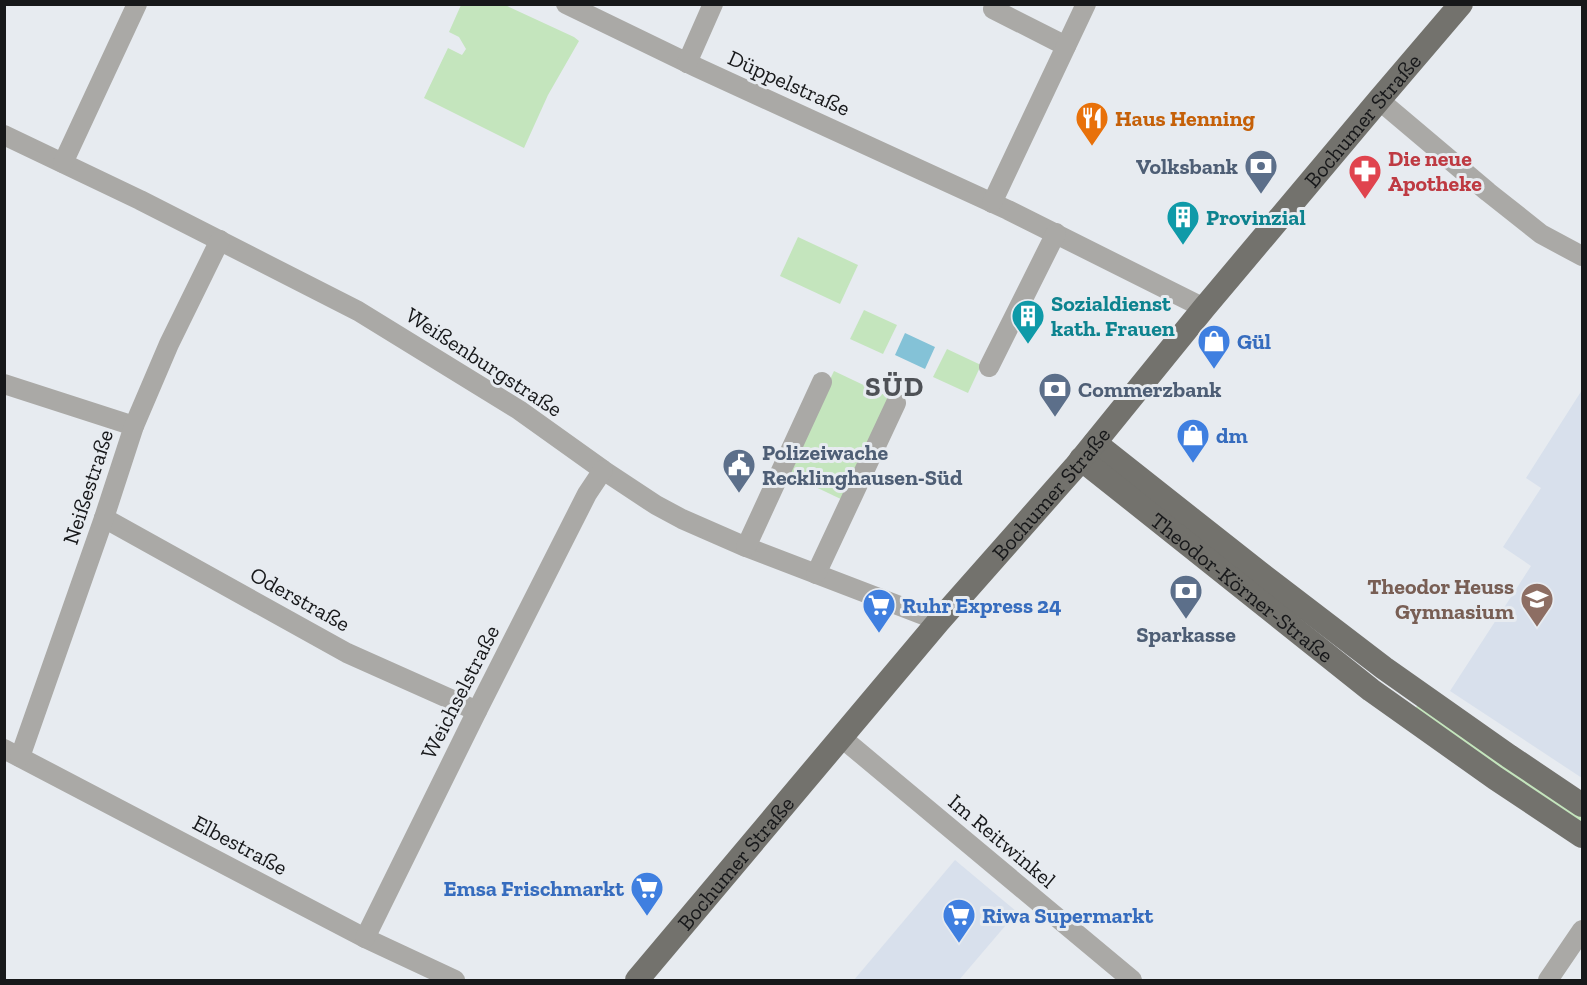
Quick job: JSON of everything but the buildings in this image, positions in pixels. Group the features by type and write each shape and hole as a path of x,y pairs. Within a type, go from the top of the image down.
{"main road":[{"name":"Bochumer Straße","path":"637,981 939,621 1088,451 1204,308 1461,4"},
{"name":"Theodor-Körner-Straße","path":"1088,451 1261,574 1384,668 1582,805"},
{"name":"Theodor-Körner-Straße","path":"1088,451 1371,690 1494,778 1582,836"},
{"path":"1403,712 1417,691"}],"street":[{"path":"63,163 137,4"},
{"name":"Düppelstraße","path":"566,4 687,63 1056,233 1204,308"},
{"path":"687,63 713,4"},
{"path":"995,4 993,9 1066,46"},
{"path":"992,203 1086,4"},
{"path":"1379,100 1540,234 1582,256"},
{"name":"Weißenburgstraße","path":"4,135 220,240 358,311 519,410 603,470 656,505 682,519 746,547 939,621"},
{"path":"989,367 1056,233"},
{"name":"Neißestraße","path":"13,753 104,518 134,426 169,344 220,240"},
{"path":"746,547 822,382"},
{"path":"4,384 134,426"},
{"path":"816,574 897,403"},
{"name":"Weichselstraße","path":"365,938 587,494 603,470"},
{"name":"Oderstraße","path":"104,518 347,653 477,711"},
{"name":"Im Reitwinkel","path":"842,738 1132,981"},
{"name":"Elbestraße","path":"13,753 365,938 455,981"},
{"path":"1548,981 1582,930"}],"shaded area":[{"name":"Theodor Heuss Gymnasium","path":"1582,390 1582,778 1450,691 1531,566 1503,547 1541,488 1526,478"},
{"path":"955,860 1017,912 959,980 854,980"}],"green space":[{"path":"461,5 505,5 579,41 548,95 524,148 424,98 448,48 462,55 466,49 459,37 449,32"},
{"path":"798,237 858,265 840,304 780,276"},
{"path":"864,310 897,325 883,354 850,339"},
{"path":"947,349 981,365 968,393 933,377"},
{"path":"834,371 893,399 845,501 786,473"},
{"path":"1419,703 1582,817 1582,826 1415,709"}],"water":[{"path":"905,333 935,347 925,369 895,355"}],"place":[{"name":"Haus Henning","path":"1092,147"},
{"name":"Volksbank","path":"1261,195"},
{"name":"Die neue Apotheke","path":"1365,200"},
{"name":"Provinzial","path":"1183,246"},
{"name":"Sozialdienst kath. Frauen","path":"1028,345"},
{"name":"Gül","path":"1214,370"},
{"name":"Commerzbank","path":"1055,418"},
{"name":"dm","path":"1193,464"},
{"name":"Polizeiwache Recklinghausen-Süd","path":"739,494"},
{"name":"Sparkasse","path":"1186,620"},
{"name":"Theodor Heuss Gymnasium","path":"1537,628"},
{"name":"Ruhr Express 24","path":"879,634"},
{"name":"Emsa Frischmarkt","path":"647,917"},
{"name":"Riwa Supermarkt","path":"959,944"}],"district":[{"name":"SÜD","path":"895,386"}]}
